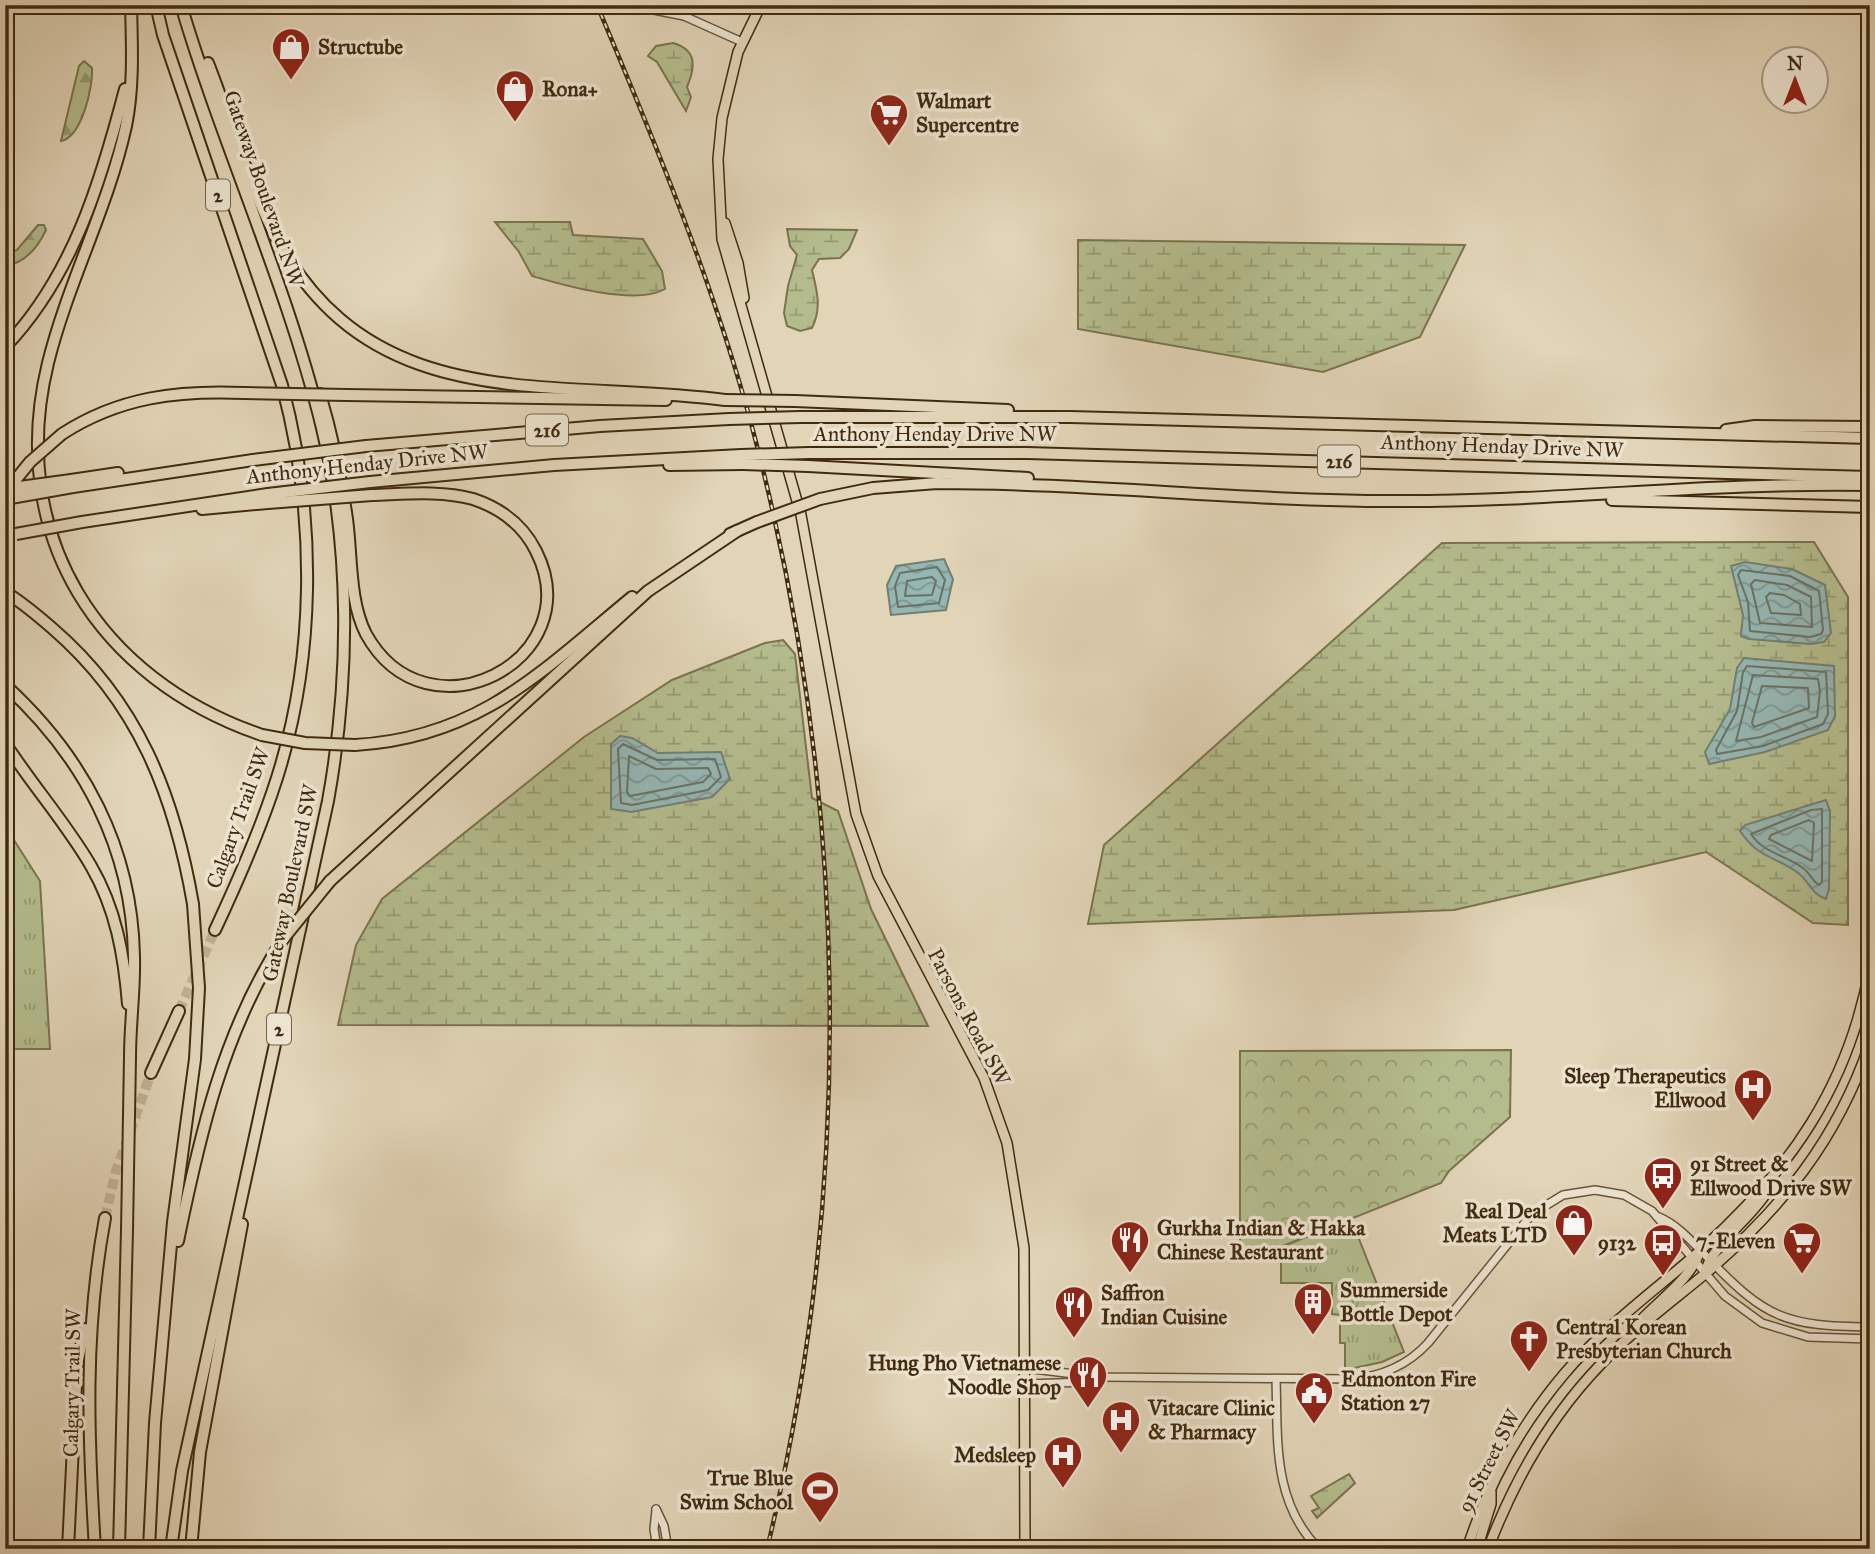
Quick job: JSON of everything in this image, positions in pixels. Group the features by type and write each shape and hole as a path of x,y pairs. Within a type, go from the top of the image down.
{"highway":[{"path":"131,5 132,66 126,125 112,181 48,364 39,436 40,477 48,520 62,561 76,589 117,646 150,678 188,704 262,735 305,743 355,745 430,733 494,705 557,659 657,576 715,539 820,499 873,488 937,482 1376,501 1571,497 1749,486 1870,485"},
{"name":"Calgary Trail SW","path":"156,5 163,35 282,384 295,444 303,506 306,599 302,654 290,729 273,790 252,848 215,930"},
{"name":"Gateway Boulevard NW","path":"181,5 310,386"},
{"path":"188,28 203,50 263,207 290,261 309,288 369,341 414,365 473,380 676,393 725,400"},
{"path":"5,347 45,299 67,260 104,166 132,66"},
{"path":"11,535 122,515 268,499 372,495 443,493 471,499 492,506 523,530 542,563 546,601 536,636 515,663 490,679 475,684 437,686 414,680 401,673 372,643 359,617 344,504 326,414 314,375 288,316"},
{"name":"Gateway Boulevard SW","path":"171,1549 182,1471 326,815 342,701 344,631 338,527 325,442 310,386"},
{"path":"5,491 30,462 62,434 106,410 149,397 177,393 795,401 993,408 1070,417"},
{"name":"Anthony Henday Drive NW","path":"5,499 72,483 366,446 600,426 729,419 1070,417 1870,438"},
{"path":"1684,435 1755,426 1870,427"},
{"name":"Anthony Henday Drive NW","path":"268,499 370,482 603,462 742,460 809,453 1027,453 1870,477"},
{"path":"742,460 808,466 963,472 1122,488"},
{"path":"5,491 72,483"},
{"path":"1571,497 1870,507"},
{"path":"169,1285 197,1149 220,1066 247,1001 284,939 330,881 648,592 737,531"},
{"path":"5,592 86,659 124,708 153,759 176,823 193,904 199,965 195,1059 173,1222 155,1423 149,1549"},
{"path":"5,685 44,723 70,755 92,791 118,851 128,891 134,934 134,1001 130,1028"},
{"path":"5,743 86,858 102,887 121,944 130,1028 130,1057 119,1549"},
{"path":"151,1073 179,1011"},
{"path":"191,1549 200,1452 240,1243 250,1162"},
{"name":"Calgary Trail SW","path":"94,1549 87,1380 91,1310 105,1218"},
{"path":"68,1549 77,1364 91,1310"}],"main road":[{"name":"Parsons Road SW","path":"761,5 742,42 728,86 719,143 719,184 724,219 738,263 750,334 801,515 844,762 859,824 895,913 984,1078 998,1109 1007,1143 1022,1228 1026,1549"},
{"path":"1705,1274 1759,1205 1814,1121 1836,1077 1858,1018 1870,967"},
{"path":"1712,1263 1769,1216 1802,1176 1838,1118 1870,1043"},
{"path":"1615,1349 1694,1262 1700,1250 1778,1174"},
{"name":"91 Street SW","path":"1467,1549 1492,1487 1526,1423 1566,1372 1616,1320 1694,1262"},
{"name":"91 Street SW","path":"1488,1549 1527,1462 1574,1395 1615,1349 1705,1274"},
{"path":"1477,1549 1491,1504 1492,1487"}],"street":[{"path":"346,5 414,9 649,9 684,16 742,42"},
{"path":"1025,1368 1099,1377 1360,1378 1383,1373 1414,1357 1428,1343 1525,1221 1554,1199 1584,1191 1614,1193 1635,1200 1667,1220 1749,1299 1778,1316 1807,1324 1870,1326"},
{"path":"1658,1216 1694,1262 1738,1308 1775,1329 1808,1337 1870,1339"},
{"path":"1026,1384 1086,1382 1099,1377"},
{"path":"1276,1379 1282,1484 1292,1514 1319,1549"},
{"path":"657,1549 654,1529 656,1509 664,1526 668,1549"}],"green space":[{"path":"673,43 687,50 692,60 692,73 687,87 691,97 686,111 657,62 648,56 656,46"},
{"path":"84,61 92,68 91,87 85,110 75,131 61,141 79,66"},
{"path":"495,222 570,222 573,235 643,239 662,271 665,289 652,294 618,295 580,289 532,276 519,252"},
{"path":"38,225 44,225 46,230 35,248 19,262 5,266 5,254 17,250"},
{"path":"787,229 857,230 849,249 840,258 819,259 812,270 817,292 817,313 812,328 800,331 787,326 784,313 797,255 790,246"},
{"path":"1078,240 1465,245 1420,337 1323,372 1078,329"},
{"path":"1814,542 1848,597 1848,925 1813,923 1706,852 1454,910 1088,924 1104,845 1442,543"},
{"path":"783,640 795,654 812,798 838,811 871,909 928,1026 338,1025 356,945 382,899 584,737 672,680 765,643"},
{"path":"5,826 40,881 50,1049 5,1049"},
{"path":"1511,1050 1510,1117 1449,1171 1441,1183 1270,1251 1240,1251 1240,1051"},
{"path":"1351,1219 1404,1352 1382,1362 1345,1370 1345,1343 1340,1343 1340,1315 1332,1314 1332,1283 1281,1283 1281,1247"},
{"path":"1349,1474 1355,1483 1317,1518 1312,1511 1319,1508 1311,1496"}],"water":[{"path":"944,559 953,579 946,610 891,615 887,585 896,566"},
{"path":"1745,562 1792,569 1825,585 1831,633 1824,642 1810,644 1741,636 1743,615 1731,566"},
{"path":"1744,658 1834,666 1835,716 1828,730 1765,752 1709,764 1705,752 1730,709 1737,668"},
{"path":"620,736 632,738 658,753 721,752 730,779 712,797 631,812 611,809 611,744"},
{"path":"1826,800 1830,811 1829,889 1826,899 1817,894 1798,873 1754,847 1740,831 1745,825"}],"tunnel":[{"path":"179,1011 215,930"},
{"path":"105,1218 116,1171 151,1073"}],"railway":[{"path":"597,5 681,212 736,370 784,562 808,702 823,843 830,985 827,1127 816,1269 796,1410 767,1549"}],"place":[{"name":"Structube","path":"291,81"},
{"name":"Rona+","path":"515,123"},
{"name":"Walmart Supercentre","path":"889,147"},
{"name":"Sleep Therapeutics Ellwood","path":"1753,1122"},
{"name":"91 Street & Ellwood Drive SW","path":"1663,1210"},
{"name":"Real Deal Meats LTD","path":"1574,1257"},
{"name":"Gurkha Indian & Hakka Chinese Restaurant","path":"1130,1274"},
{"name":"7-Eleven","path":"1802,1275"},
{"name":"9132","path":"1663,1277"},
{"name":"Summerside Bottle Depot","path":"1313,1336"},
{"name":"Saffron Indian Cuisine","path":"1074,1339"},
{"name":"Central Korean Presbyterian Church","path":"1529,1373"},
{"name":"Hung Pho Vietnamese Noodle Shop","path":"1088,1409"},
{"name":"Edmonton Fire Station 27","path":"1314,1425"},
{"name":"Vitacare Clinic & Pharmacy","path":"1121,1454"},
{"name":"Medsleep","path":"1063,1489"},
{"name":"True Blue Swim School","path":"820,1524"}]}
